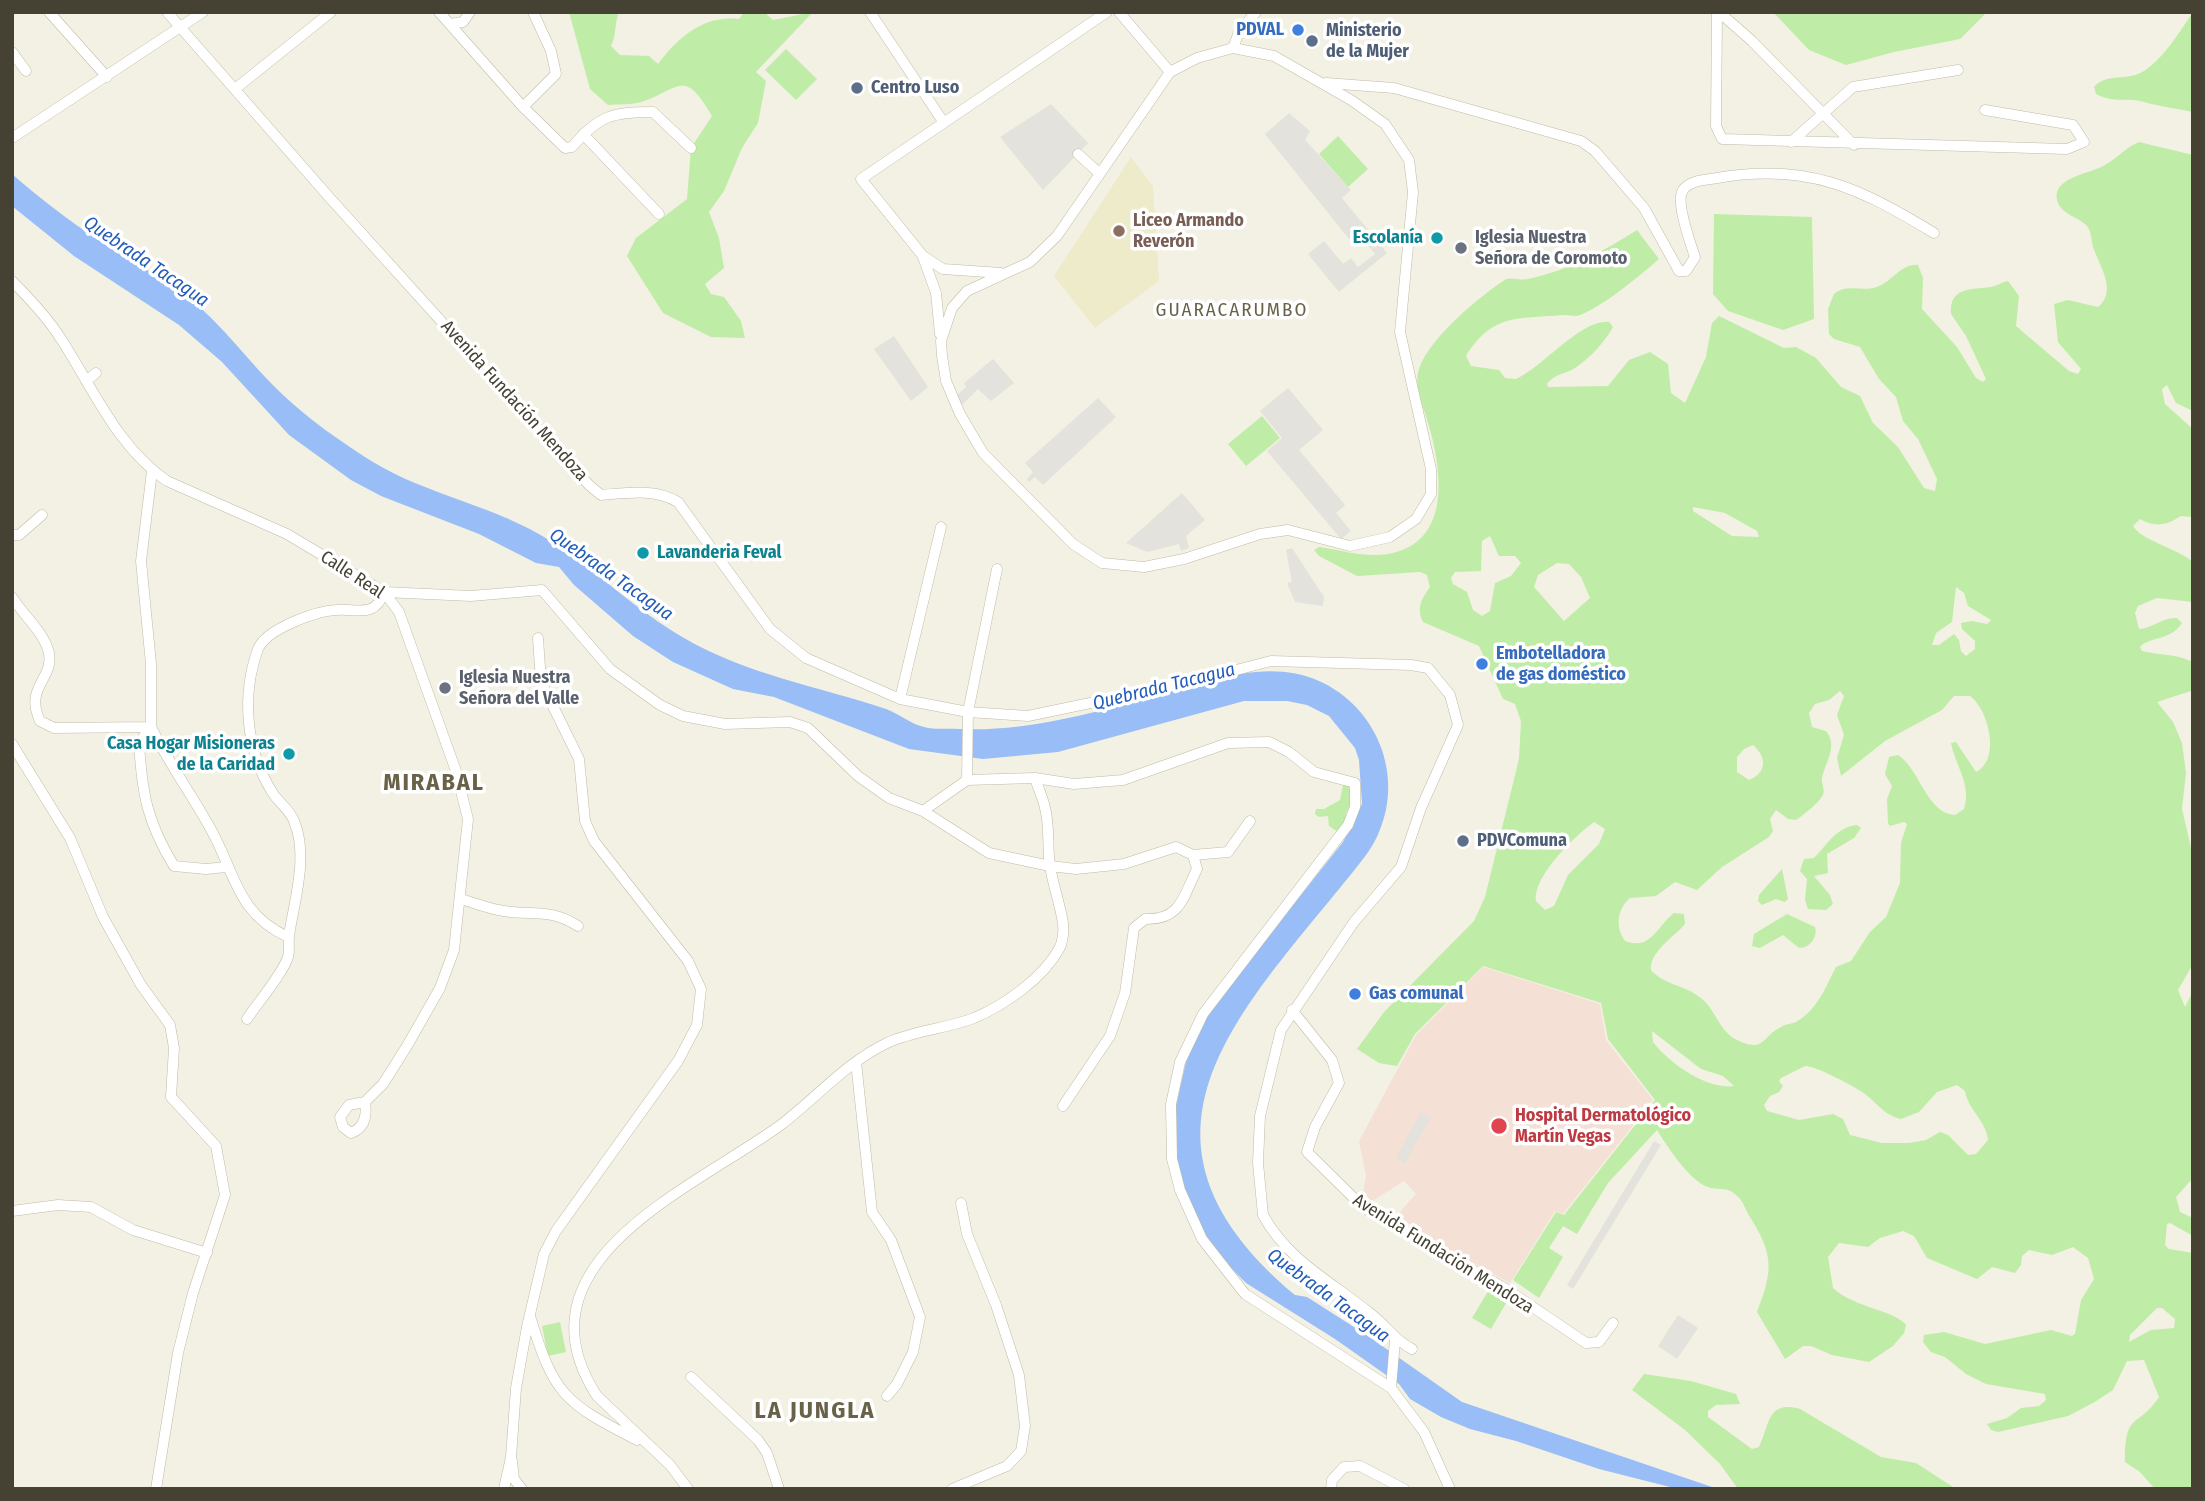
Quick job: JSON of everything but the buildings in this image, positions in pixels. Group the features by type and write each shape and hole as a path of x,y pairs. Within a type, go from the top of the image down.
{"street":[{"path":"49,12 107,77"},
{"name":"Avenida Fundación Mendoza","path":"167,12 589,485 601,495 666,494 678,502 770,629 806,658 900,699 968,712 1028,716 1279,660 1387,663 1428,668 1450,695 1458,725 1421,808 1401,867 1354,922 1292,1010 1332,1060 1339,1083 1315,1127 1307,1152 1353,1201 1506,1289 1586,1343 1599,1342 1613,1323"},
{"path":"12,138 203,12"},
{"path":"235,89 331,12"},
{"path":"439,12 523,107 565,148 572,147 583,134 609,114 653,112 691,148"},
{"path":"450,24 463,22 470,12"},
{"path":"523,107 556,74 551,51 533,12"},
{"path":"870,12 944,123"},
{"path":"1003,273 943,270 923,256 861,179 1107,12"},
{"path":"1119,12 1170,72"},
{"path":"1233,48 1239,32 1256,12"},
{"path":"1718,12 1752,41 1822,116 1854,145"},
{"path":"1718,12 1717,135 1722,139 1854,145 2067,149 2084,142 2073,125 1985,110"},
{"path":"923,256 936,293 941,341 946,382 960,414 983,453 1073,544 1102,563 1144,567 1184,559 1260,534 1289,530 1350,546 1391,537 1416,519 1431,494 1431,470 1400,332 1413,192 1409,160 1385,124 1322,82 1274,57 1233,48 1197,58 1170,72 1057,236 1030,262 967,291 952,308 941,341"},
{"path":"12,52 26,71"},
{"path":"1791,142 1853,87 1958,70"},
{"path":"1322,82 1394,88 1581,141 1595,151 1644,208 1679,271 1686,271 1695,257 1680,200 1683,189 1694,182 1728,176 1802,175 1840,184 1891,207 1934,233"},
{"path":"583,134 659,214"},
{"path":"1078,154 1100,173"},
{"name":"Calle Real","path":"12,281 61,337 129,447 152,471 167,481 287,534 384,592 398,612 468,819 454,950 440,988 383,1084 365,1102"},
{"path":"86,381 96,373"},
{"path":"152,471 141,561 151,664 151,727 167,760 219,843 237,891 259,918 288,937"},
{"path":"12,535 19,535 42,514"},
{"path":"900,699 941,527"},
{"path":"966,778 968,712 997,569"},
{"path":"247,1019 289,957 288,937 299,881 299,839 294,820 272,792 254,754 248,729 259,646 271,634 298,621 337,610 362,613 373,608 384,592 471,596 542,590 610,669 660,705 683,716 725,724 790,722 808,729 858,776 889,798 923,811 989,853 1076,869 1124,864 1176,847 1193,855 1228,852 1250,821"},
{"path":"12,597 38,631 49,654 48,666 34,699 40,721 54,728 151,727"},
{"path":"504,1489 511,1457 516,1388 544,1254 556,1231 678,1061 697,1025 701,1003 698,977 680,949 594,841 585,821 579,759 541,682 538,638"},
{"path":"151,727 139,743 140,775 149,819 163,848 174,866 226,867"},
{"path":"923,811 966,778 1035,778 1074,784 1123,780 1228,743 1269,743 1289,752 1314,772 1355,783 1355,807 1348,825 1203,1014 1180,1062 1171,1104 1172,1159 1180,1190 1202,1239 1245,1294 1392,1384 1424,1432 1450,1489"},
{"path":"12,744 70,838 103,917 141,985 170,1025 174,1048 171,1097 216,1146 223,1171 225,1195 178,1353 156,1489"},
{"path":"688,1489 670,1465 597,1396 583,1369 573,1332 579,1295 590,1274 623,1234 649,1212 783,1123 856,1062 908,1034 981,1014 1046,969 1061,946 1064,925 1050,866 1046,810 1035,778"},
{"path":"1063,1106 1110,1036 1125,993 1134,928 1145,919 1159,919 1176,912 1197,869 1193,855"},
{"path":"461,899 504,911 538,911 560,915 578,926"},
{"path":"1292,1010 1281,1030 1260,1116 1258,1163 1262,1215 1304,1266 1371,1313 1395,1340 1412,1349"},
{"path":"856,1062 872,1212 891,1240 920,1317 913,1352 897,1384 887,1396"},
{"path":"952,1489 1007,1466 1021,1451 1025,1426 1019,1375 996,1305 967,1234 961,1203"},
{"path":"12,1211 58,1205 92,1207 133,1230 207,1253"},
{"path":"530,1315 538,1343 565,1397 594,1419 646,1444"},
{"path":"1392,1384 1395,1340"},
{"path":"691,1377 758,1440 767,1453 779,1489"},
{"path":"511,1457 514,1479 522,1489"},
{"path":"1331,1489 1332,1480 1345,1467 1360,1466 1404,1489"}],"shaded area":[{"path":"1051,104 1088,143 1043,190 1000,137"},
{"path":"1289,113 1310,131 1305,140 1351,190 1342,198 1387,253 1339,292 1308,254 1324,241 1343,264 1351,258 1358,267 1375,254 1357,232 1349,239 1265,134"},
{"name":"Liceo Armando Reverón","path":"1131,157 1153,186 1159,281 1095,328 1054,276"},
{"path":"894,336 928,387 911,401 874,349"},
{"path":"993,359 1014,383 991,401 978,389 961,406 956,396 966,387 964,383"},
{"path":"1288,388 1323,430 1299,450 1345,505 1336,513 1351,531 1341,539 1267,451 1282,438 1260,411"},
{"path":"1098,398 1116,417 1043,485 1035,477 1029,482 1027,479 1033,472 1025,463"},
{"path":"1182,493 1205,520 1186,536 1189,548 1181,551 1179,544 1147,552 1126,543"},
{"path":"1292,548 1324,597 1323,606 1295,602 1287,583 1292,582 1286,550"},
{"name":"Hospital Dermatológico Martín Vegas","path":"1483,967 1600,1004 1606,1040 1653,1100 1563,1214 1555,1211 1510,1283 1436,1243 1401,1218 1400,1212 1416,1194 1404,1181 1371,1202 1362,1200 1366,1175 1359,1141 1416,1035"},
{"path":"1421,1112 1431,1117 1405,1163 1396,1158"},
{"path":"1654,1141 1661,1145 1573,1289 1567,1285"},
{"path":"1678,1315 1698,1328 1677,1359 1658,1346"}],"green space":[{"path":"569,12 619,12 611,46 620,55 649,56 658,64 683,37 703,24 739,19 744,12 764,12 773,20 813,12 756,72 766,81 758,123 742,148 724,191 709,212 719,238 724,268 705,284 711,294 724,297 741,321 745,338 711,337 663,313 627,256 636,238 687,199 691,148 712,116 695,91 681,86 641,102 608,105 590,89"},
{"path":"1773,12 1987,12 1960,39 1846,65 1809,50"},
{"path":"2193,12 2193,112 2139,101 2110,99 2096,94 2094,87 2099,82 2138,74 2152,65 2172,43"},
{"path":"786,49 817,79 796,100 765,70"},
{"path":"1338,136 1368,169 1348,187 1319,154"},
{"path":"2139,142 2193,155 2193,411 2176,403 2167,385 2162,389 2165,404 2193,429 2193,517 2181,516 2161,524 2151,524 2140,519 2133,526 2144,536 2193,562 2193,602 2157,598 2138,606 2135,613 2139,629 2172,618 2177,618 2182,623 2167,636 2144,644 2140,647 2142,651 2193,662 2191,691 2157,702 2173,722 2182,743 2186,773 2182,809 2193,856 2193,964 2178,990 2185,1007 2193,991 2193,1178 2176,1197 2180,1212 2193,1218 2193,1236 2170,1223 2167,1224 2165,1245 2169,1249 2193,1253 2193,1489 2155,1489 2140,1472 2125,1462 2130,1427 2159,1397 2144,1360 2127,1361 2113,1390 2068,1416 1998,1432 1991,1430 1987,1424 2007,1418 2021,1408 2039,1406 2046,1400 2045,1394 1986,1384 1966,1374 1945,1357 1931,1352 1923,1342 1924,1335 1944,1332 1985,1344 2051,1330 2072,1336 2075,1334 2081,1300 2094,1279 2088,1258 2073,1247 2052,1255 2029,1250 2022,1256 2021,1265 2015,1273 1992,1267 1977,1279 1927,1258 1914,1236 1903,1231 1880,1238 1868,1247 1839,1243 1828,1257 1833,1288 1852,1300 1901,1320 1906,1325 1904,1333 1893,1346 1869,1362 1832,1355 1811,1346 1803,1346 1785,1359 1757,1312 1768,1274 1767,1253 1743,1203 1730,1191 1711,1188 1696,1180 1680,1163 1657,1130 1608,1183 1577,1234 1563,1226 1549,1248 1563,1257 1539,1298 1513,1280 1556,1212 1564,1215 1655,1100 1608,1039 1601,1003 1483,966 1415,1034 1397,1066 1379,1063 1357,1049 1384,1012 1474,921 1485,897 1519,759 1521,721 1515,704 1503,699 1479,646 1423,622 1420,608 1430,587 1427,575 1420,572 1357,576 1319,556 1314,550 1319,547 1362,554 1388,554 1409,547 1423,536 1433,521 1439,483 1434,444 1417,383 1419,369 1433,344 1469,307 1506,279 1525,279 1557,271 1598,253 1637,230 1659,259 1641,274 1610,298 1580,315 1521,318 1498,325 1476,342 1466,356 1471,366 1499,370 1505,378 1516,379 1586,328 1609,322 1613,327 1597,349 1575,368 1553,378 1547,384 1548,387 1608,386 1629,360 1650,352 1668,364 1671,393 1685,403 1706,357 1712,323 1719,316 1784,348 1796,347 1816,358 1841,387 1860,396 1873,423 1898,447 1924,488 1935,491 1937,479 1918,439 1903,421 1896,397 1879,379 1860,347 1834,339 1829,334 1828,309 1834,294 1844,289 1879,286 1906,267 1918,265 1923,278 1922,309 1957,347 1976,378 1983,382 1986,379 1966,336 1951,314 1951,305 1954,298 1963,291 1991,287 2008,281 2019,296 2016,326 2069,371 2078,374 2081,369 2058,342 2054,304 2068,300 2098,307 2104,301 2107,286 2089,229 2060,207 2057,195 2065,182 2103,166","holes":["1693,507 1725,513 1757,531 1759,537 1732,536 1693,511","1490,536 1499,556 1515,556 1521,563 1511,576 1495,583 1490,611 1482,616 1473,610 1467,592 1453,584 1451,578 1455,572 1481,571 1482,541","1557,563 1569,564 1581,577 1590,598 1564,621 1534,587 1538,575","1956,587 1964,593 1968,606 1991,620 1987,624 1972,621 1961,623 1962,629 1975,641 1975,649 1966,656 1954,634 1939,645 1932,645 1936,633 1952,622","1840,691 1844,696 1837,715 1844,735 1837,758 1841,776 1885,741 1942,710 1954,696 1970,696 1977,703 1990,735 1988,757 1984,766 1976,772 1956,742 1951,743 1966,792 1964,809 1955,815 1937,807 1906,762 1898,755 1889,757 1885,774 1892,786 1887,799 1888,823 1890,826 1904,822 1907,824 1901,843 1900,883 1886,917 1870,932 1851,961 1836,967 1820,998 1804,1017 1784,1025 1762,1042 1752,1045 1730,1035 1701,998 1662,979 1651,970 1651,963 1658,951 1685,924 1684,914 1674,913 1653,936 1641,943 1625,941 1619,918 1622,907 1630,898 1656,896 1675,882 1697,890 1722,867 1769,837 1773,831 1770,819 1776,810 1788,819 1796,820 1819,801 1824,793 1822,778 1831,742 1826,731 1812,727 1809,713 1815,704 1829,700","1753,745 1763,760 1762,769 1749,780 1737,772 1737,757 1744,749","1594,822 1605,829 1599,844 1568,875 1554,906 1545,910 1536,901 1541,880 1557,857","1652,1031 1701,1069 1723,1076 1734,1086 1712,1084 1701,1079 1653,1042","1805,1066 1810,1067 1853,1087 1886,1112 1901,1119 1919,1112 1937,1092 1957,1085 1965,1091 1988,1140 1976,1154 1968,1155 1948,1135 1940,1132 1926,1140 1909,1143 1882,1143 1850,1135 1843,1119 1833,1114 1799,1120 1767,1111 1764,1105 1770,1096 1779,1092 1783,1086 1779,1081 1781,1078","2157,1308 2162,1308 2175,1319 2174,1328 2151,1330 2129,1342 2130,1335"]},
{"path":"1714,214 1812,217 1814,319 1783,330 1728,311 1713,294"},
{"path":"1262,416 1280,438 1246,466 1228,444"},
{"path":"1348,784 1353,800 1346,813 1347,820 1338,832 1329,826 1328,816 1319,817 1315,814 1316,809 1324,809 1340,800 1343,785"},
{"path":"1857,825 1861,828 1854,838 1827,854 1828,873 1814,876 1830,895 1833,904 1826,910 1808,909 1805,900 1807,879 1800,871 1804,859 1814,858 1843,829"},
{"path":"1782,869 1788,899 1785,902 1776,899 1762,905 1758,901 1759,895"},
{"path":"1787,914 1815,927 1814,938 1810,944 1799,948 1783,935 1760,948 1752,946 1754,934"},
{"path":"1490,1288 1509,1298 1491,1329 1472,1318"},
{"path":"560,1322 566,1352 548,1356 542,1326"},
{"path":"1644,1374 1691,1381 1736,1394 1740,1404 1716,1405 1708,1411 1708,1417 1752,1449 1759,1447 1775,1411 1789,1407 1800,1409 1881,1457 1916,1463 1956,1489 1738,1489 1720,1464 1685,1430 1632,1390"}],"water":[{"path":"12,174 88,233 188,297 283,395 349,447 395,474 531,530 569,554 684,638 758,671 886,709 919,726 937,729 1032,725 1128,703 1214,679 1257,672 1299,674 1319,681 1339,693 1370,725 1380,745 1386,766 1386,810 1375,842 1272,973 1237,1024 1212,1075 1201,1127 1208,1181 1238,1237 1295,1295 1307,1297 1368,1336 1462,1402 1718,1489 1678,1489 1599,1469 1516,1441 1470,1429 1441,1417 1410,1399 1399,1384 1335,1339 1246,1283 1213,1250 1192,1210 1178,1168 1173,1119 1188,1053 1208,1012 1343,842 1362,804 1359,760 1355,748 1329,716 1307,705 1287,701 1244,701 1058,752 983,759 909,749 774,697 733,689 673,662 633,636 574,585 559,567 536,563 479,534 381,496 351,480 289,435 222,362 179,325 74,256 12,206"}],"place":[{"name":"PDVAL","path":"1298,30"},
{"name":"Ministerio de la Mujer","path":"1312,41"},
{"name":"Centro Luso","path":"857,88"},
{"name":"Liceo Armando Reverón","path":"1119,231"},
{"name":"Escolanía","path":"1437,238"},
{"name":"Iglesia Nuestra Señora de Coromoto","path":"1461,248"},
{"name":"Lavanderia Feval","path":"643,553"},
{"name":"Embotelladora de gas doméstico","path":"1482,664"},
{"name":"Iglesia Nuestra Señora del Valle","path":"445,688"},
{"name":"Casa Hogar Misioneras de la Caridad","path":"289,754"},
{"name":"PDVComuna","path":"1463,841"},
{"name":"Gas comunal","path":"1355,994"},
{"name":"Hospital Dermatológico Martín Vegas","path":"1499,1126"}],"district":[{"name":"GUARACARUMBO","path":"1232,311"},
{"name":"MIRABAL","path":"434,783"},
{"name":"LA JUNGLA","path":"815,1411"}],"water label":[{"name":"Quebrada Tacagua","path":"146,262"},
{"name":"Quebrada Tacagua","path":"611,575"},
{"name":"Quebrada Tacagua","path":"1164,687"},
{"name":"Quebrada Tacagua","path":"1328,1296"}]}
